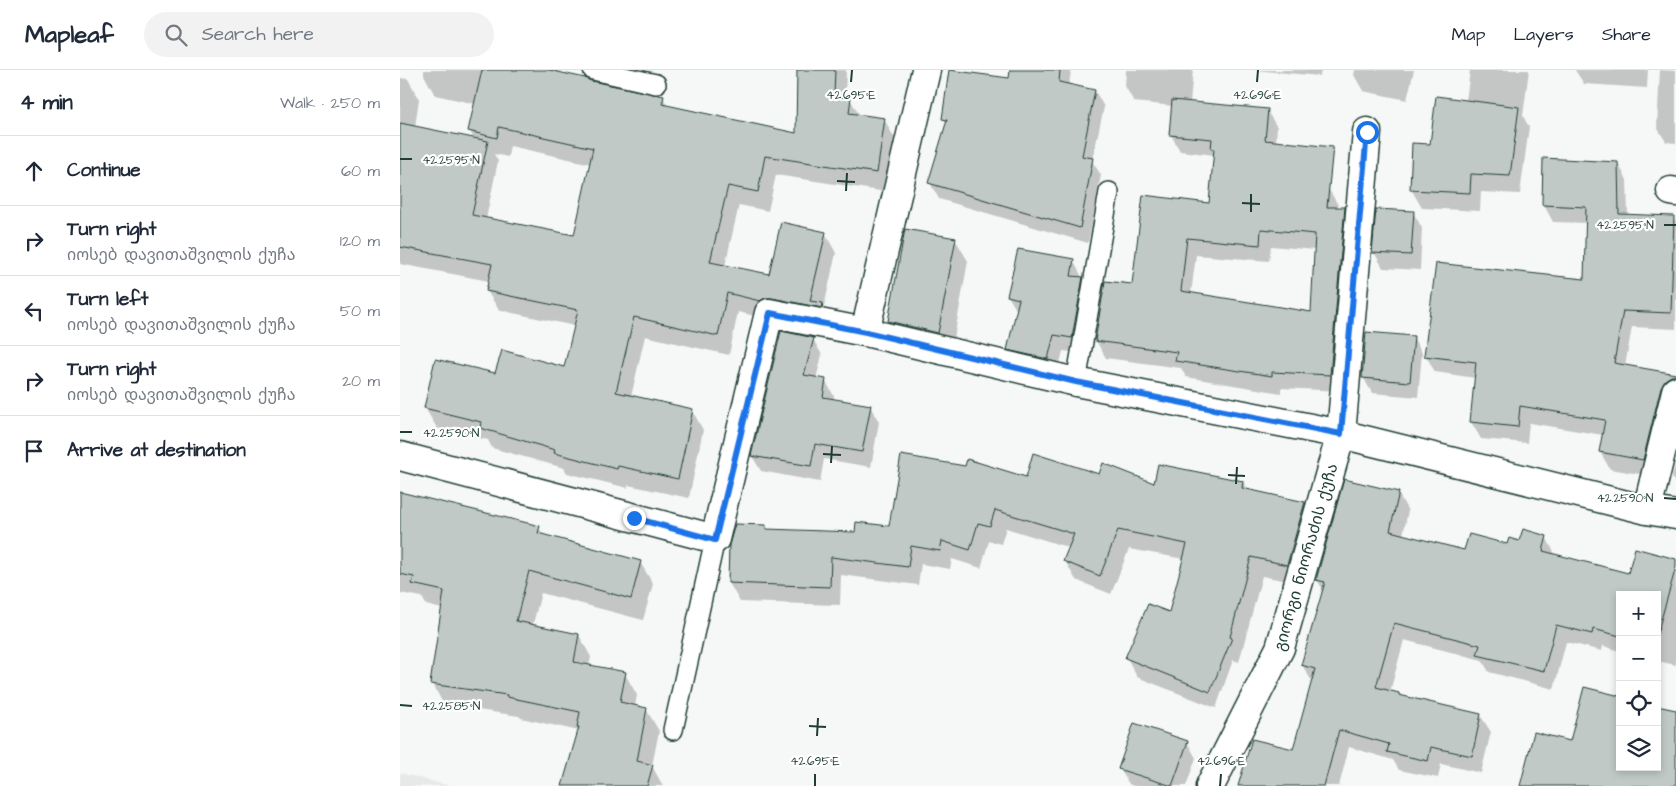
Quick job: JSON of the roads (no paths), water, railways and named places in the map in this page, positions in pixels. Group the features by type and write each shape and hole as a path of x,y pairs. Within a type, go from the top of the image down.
{"street":[{"path":"866,332 926,70"},
{"name":"გიორგი ნიორაძის ქუჩა","path":"1210,786 1280,648 1341,434 1367,132"},
{"path":"400,456 715,540 770,313 866,332 1076,382 1341,434 1647,510 1676,515"},
{"path":"1647,510 1676,391"}],"lane":[{"path":"593,70 656,84"},
{"path":"1076,382 1109,192"},
{"path":"673,730 715,540"}]}
